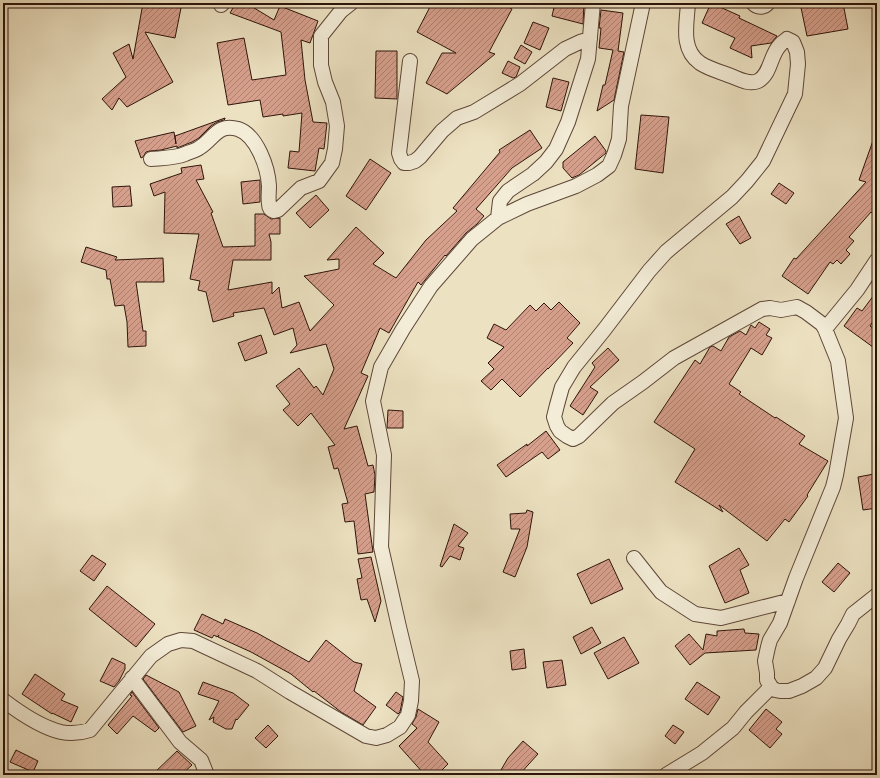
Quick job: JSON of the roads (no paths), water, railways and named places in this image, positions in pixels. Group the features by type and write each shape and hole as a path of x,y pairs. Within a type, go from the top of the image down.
{"street":[{"path":"151,159 182,155 199,148 223,128 232,127 248,135 257,147 263,159 269,186 268,206 271,210 278,210 301,188 319,181 332,163 337,126 333,102 321,65 321,36 341,11 350,3"},
{"path":"498,218 500,201 508,191 533,174 546,162 556,149 568,122 588,59 593,3"},
{"path":"3,700 41,725 62,732 79,733 90,730 151,656 168,644 181,640 193,641 257,670 290,692 366,736 376,738 387,735 400,727 408,715 411,701 412,681 381,547 384,455 373,401 381,367 403,329 431,286 472,239 498,218 527,204 576,186 597,175 608,166 614,155 619,139 620,106 643,3"},
{"path":"688,3 686,25 687,45 694,57 700,63 746,82 758,81 766,74 780,44 787,39 792,42 797,52 797,79 795,94 763,161 732,197 666,252 649,271 574,367 562,387 554,417 560,431 573,438 579,436 613,403 674,358 762,309 770,308 781,310 797,307 822,324 825,329 838,360 846,418 833,487 796,578 780,623 770,640 765,661 767,680 771,687 775,690 789,691 816,678 825,668 853,614 877,596"},
{"path":"753,3 754,5 760,7 765,6 768,3"},
{"path":"410,61 399,153 404,163 409,163 420,157 442,130 457,118 474,112 520,84 565,49 576,43 590,39"},
{"path":"825,329 857,290 877,260"},
{"path":"634,558 661,592 695,614 721,618 788,601"},
{"path":"132,678 180,742 201,760 207,775"},
{"path":"666,775 702,753 733,728 746,712 771,687"}]}
